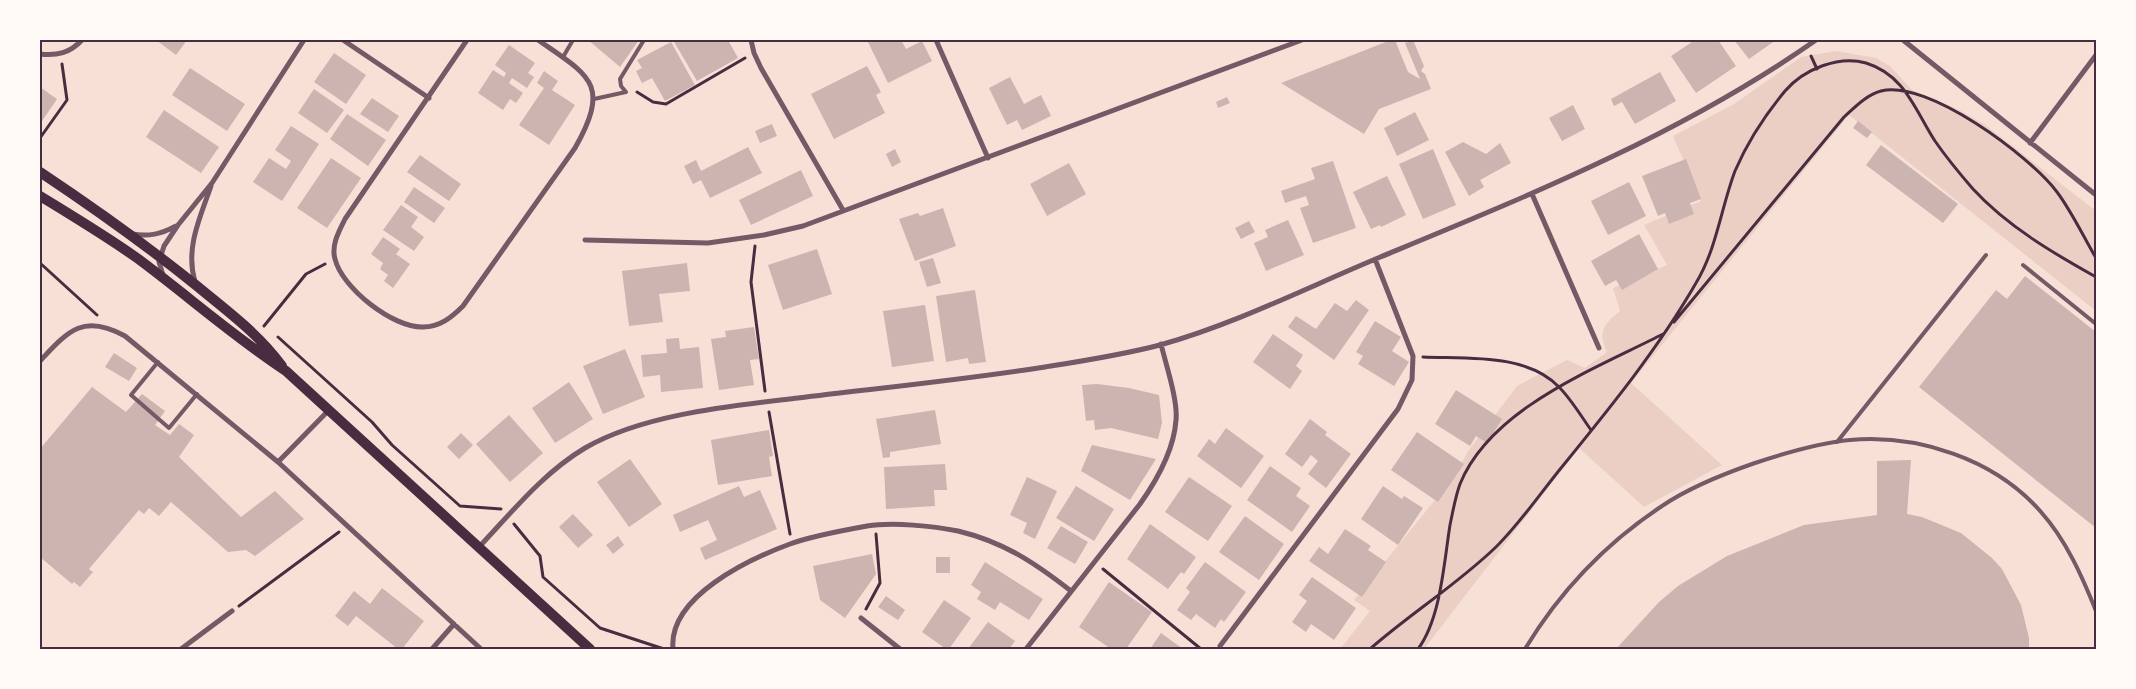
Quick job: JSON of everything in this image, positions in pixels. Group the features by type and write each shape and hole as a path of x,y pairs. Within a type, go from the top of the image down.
{"main road":[{"path":"40,172 160,256 268,346 286,371"},
{"path":"40,196 98,231 260,354 286,371 590,649"}],"street":[{"path":"40,54 61,54 70,50 82,40"},
{"path":"165,280 160,267 160,256 178,225 212,183 304,40"},
{"path":"343,40 429,98"},
{"path":"467,40 345,219 334,247 335,259 348,285 391,317 407,325 423,327 446,321 463,306 575,148 592,116 594,99 591,86 584,74 538,40"},
{"path":"751,40 754,53 761,68 843,210"},
{"path":"936,40 988,158"},
{"path":"586,240 708,243 758,236 803,226 1302,40"},
{"path":"478,548 557,468 585,448 616,433 651,421 767,402 1009,372 1104,358 1161,344 1226,322 1532,194 1727,97 1816,40"},
{"path":"1903,40 2096,195"},
{"path":"2030,143 2096,55"},
{"path":"196,286 192,271 192,242 212,183"},
{"path":"1532,194 1599,348"},
{"path":"129,233 149,236 178,225"},
{"path":"1220,646 1398,409 1412,380 1413,356 1374,259"},
{"path":"40,362 75,328 103,326 125,336 278,462 481,649"},
{"path":"1026,649 1153,484 1171,445 1176,419 1161,344"},
{"path":"278,462 330,410"},
{"path":"673,649 672,639 676,625 698,596 727,574 792,543 875,526 929,527 958,531 1000,544 1033,562 1071,591"},
{"path":"181,649 232,611"},
{"path":"861,618 900,649"},
{"path":"432,649 454,624"}],"lane":[{"path":"563,57 573,40"},
{"path":"594,99 626,92 621,86 620,80 644,40"},
{"path":"1837,442 1986,255"},
{"path":"2023,265 2096,324"},
{"path":"158,362 131,395 169,428 197,394"},
{"path":"1526,649 1558,600 1578,576 1603,552 1663,505 1722,474 1784,453 1837,442 1906,441 1955,454 2000,478 2022,494 2041,512 2063,542 2083,579 2096,609"}],"path":[{"path":"626,92 633,90 653,102 666,104 754,53"},
{"path":"40,138 67,100 61,54"},
{"path":"1418,649 1431,622 1439,594 1454,500 1461,482 1485,446 1498,431 1539,398 1665,333 1698,280 1707,261 1736,171 1760,125 1788,88 1802,76 1841,60 1866,63 1887,74 1906,90 1952,110 1984,128 2025,159 2057,192 2096,258"},
{"path":"1906,90 1936,142 1974,190 2009,221 2062,258 2096,277"},
{"path":"1370,649 1499,544 1591,430 1665,333 1844,117 1862,101 1880,91 1906,90"},
{"path":"758,236 751,282 767,402 792,543"},
{"path":"256,336 306,274 335,259"},
{"path":"40,263 114,330"},
{"path":"265,325 372,422 392,445 460,506 502,509 540,556 543,577 600,628 665,649"},
{"path":"1413,356 1508,362 1532,368 1546,375 1560,387 1591,430"},
{"path":"232,611 347,526"},
{"path":"861,618 880,583 875,526"},
{"path":"1094,562 1201,649"}],"shaded area":[{"path":"1836,51 1876,58 1890,66 1912,90 1955,108 1984,124 2096,211 2096,311 1849,115 1631,383 1722,465 1644,507 1579,448 1424,649 1340,649 1370,611 1354,600 1456,474 1468,451 1517,386 1567,360 1585,368 1607,352 1602,334 1606,324 1620,311 1613,288 1667,265 1644,225 1701,201 1673,136 1734,104 1801,57"}],"building":[{"path":"156,40 187,40 176,55"},
{"path":"588,40 639,40 620,67"},
{"path":"673,40 728,40 738,58 697,81"},
{"path":"867,40 901,40 906,49 922,41 932,61 888,83"},
{"path":"1395,40 1408,72 1420,79 1405,43 1413,40 1424,66 1421,71 1425,74 1431,89 1379,109 1364,134 1281,83"},
{"path":"1695,40 1718,40 1736,66 1696,93 1671,56"},
{"path":"1734,40 1776,40 1749,59"},
{"path":"671,42 695,85 665,101 652,78 642,83 636,71 642,68 637,60"},
{"path":"509,45 535,63 528,73 534,77 527,88 512,78 509,83 523,93 516,103 510,99 503,110 478,93 493,70 504,77 506,73 495,65"},
{"path":"334,53 366,75 346,104 314,82"},
{"path":"867,66 881,92 876,95 885,113 834,139 811,94"},
{"path":"190,68 245,104 227,131 172,95"},
{"path":"544,71 558,81 552,90 575,105 549,145 519,125 544,88 537,83"},
{"path":"1660,72 1676,101 1635,124 1622,102 1614,106 1611,99"},
{"path":"1010,77 1024,104 1041,95 1051,116 1022,130 1017,120 1007,125 989,88"},
{"path":"40,87 57,99 40,124"},
{"path":"314,89 344,110 327,133 298,113"},
{"path":"1227,97 1230,103 1218,108 1216,102"},
{"path":"372,98 399,116 388,132 360,114"},
{"path":"1573,105 1585,129 1562,141 1549,118"},
{"path":"164,110 219,147 201,173 146,137"},
{"path":"1415,112 1429,140 1397,156 1384,128"},
{"path":"347,114 386,140 368,166 330,139"},
{"path":"1858,121 1872,132 1867,138 1853,128"},
{"path":"772,124 777,136 760,143 755,131"},
{"path":"291,126 319,144 282,201 253,182 269,158 286,169 291,161 275,150"},
{"path":"1463,142 1486,154 1500,143 1511,163 1480,180 1484,187 1469,196 1445,152"},
{"path":"1881,145 1958,204 1943,223 1866,165"},
{"path":"748,147 762,173 710,198 701,180 693,184 684,166 696,160 701,171"},
{"path":"895,149 901,162 892,167 886,154"},
{"path":"1433,149 1456,205 1423,219 1399,164"},
{"path":"420,155 461,184 449,201 407,172"},
{"path":"331,158 361,178 327,228 297,208"},
{"path":"1686,159 1701,199 1690,203 1694,214 1669,224 1665,213 1658,216 1642,176"},
{"path":"1333,161 1356,228 1313,243 1300,208 1309,205 1306,196 1285,203 1281,191 1315,179 1311,168"},
{"path":"1069,163 1086,194 1047,216 1030,184"},
{"path":"801,170 813,196 751,225 739,200"},
{"path":"1387,176 1406,215 1381,227 1380,225 1371,229 1353,192"},
{"path":"1629,182 1646,216 1608,235 1591,201"},
{"path":"414,187 445,208 434,223 404,202"},
{"path":"401,205 418,217 411,227 424,237 414,251 383,230"},
{"path":"943,208 956,246 915,261 899,219 918,213 920,216"},
{"path":"1288,220 1304,255 1266,271 1254,243 1268,237 1265,230"},
{"path":"1249,221 1255,232 1241,239 1235,228"},
{"path":"1639,234 1658,269 1622,290 1616,280 1605,286 1591,261"},
{"path":"383,237 400,249 396,254 410,264 393,288 384,281 388,275 380,269 383,263 371,254"},
{"path":"817,249 832,294 783,310 768,265"},
{"path":"933,258 941,283 927,287 919,262"},
{"path":"687,263 690,291 659,294 663,322 629,326 622,271"},
{"path":"2025,276 2096,332 2096,528 1919,387 1996,290 2007,299"},
{"path":"975,290 986,362 969,364 968,358 946,362 936,296"},
{"path":"1356,300 1369,310 1334,360 1288,327 1296,316 1316,329 1335,303 1347,311"},
{"path":"925,305 934,361 892,367 883,311"},
{"path":"1375,321 1401,337 1392,351 1409,362 1394,386 1358,364 1363,356 1356,352"},
{"path":"754,327 759,359 750,360 754,385 719,390 711,339 726,337 725,331"},
{"path":"1273,334 1303,355 1296,366 1302,371 1290,389 1253,362"},
{"path":"679,338 680,349 699,347 703,388 661,392 660,375 643,377 641,355 667,353 666,339"},
{"path":"625,349 645,397 603,414 583,366"},
{"path":"114,353 137,368 129,381 105,367"},
{"path":"569,382 593,419 555,443 532,408"},
{"path":"1097,384 1129,388 1159,395 1162,423 1158,439 1111,428 1095,430 1094,420 1086,421 1082,385"},
{"path":"92,387 126,412 142,394 165,411 155,425 170,435 179,424 194,435 179,457 241,517 275,491 304,519 255,556 246,550 228,552 171,502 159,516 149,508 144,514 139,510 89,569 93,572 80,587 74,582 72,584 40,557 40,449"},
{"path":"1456,390 1502,419 1487,443 1476,436 1470,446 1435,424"},
{"path":"935,410 941,444 890,452 890,457 883,458 876,419"},
{"path":"509,415 543,453 510,482 476,444"},
{"path":"1310,419 1327,432 1325,435 1351,454 1326,488 1308,474 1318,461 1311,455 1302,467 1285,454"},
{"path":"1226,428 1264,456 1241,488 1197,456 1209,439 1215,444"},
{"path":"769,430 773,456 769,457 772,476 718,485 711,440"},
{"path":"1417,432 1464,464 1438,502 1391,470"},
{"path":"461,433 473,445 459,459 447,447"},
{"path":"1092,445 1156,459 1130,500 1081,471"},
{"path":"630,459 662,504 629,527 597,482"},
{"path":"1911,460 1907,514 1922,517 1961,533 1992,558 2002,569 2021,605 2029,638 2029,649 1616,649 1659,602 1678,586 1727,556 1804,525 1877,515 1877,461"},
{"path":"945,464 947,490 934,490 935,506 886,509 884,467"},
{"path":"1270,466 1301,488 1296,496 1310,506 1292,532 1247,500"},
{"path":"1027,477 1057,491 1035,539 1023,533 1027,523 1010,515"},
{"path":"1189,477 1232,506 1208,541 1165,512"},
{"path":"739,486 744,497 760,490 777,529 705,560 700,548 717,540 708,520 680,532 673,515"},
{"path":"1076,486 1114,509 1094,541 1056,518"},
{"path":"1383,486 1402,499 1404,496 1423,508 1398,545 1361,519"},
{"path":"573,514 593,535 578,548 559,527"},
{"path":"1245,516 1284,544 1259,580 1219,552"},
{"path":"1150,524 1196,557 1184,574 1181,572 1168,589 1127,559"},
{"path":"1061,526 1088,542 1075,564 1047,548"},
{"path":"1345,529 1371,546 1368,550 1386,562 1362,597 1309,561 1319,547 1328,554"},
{"path":"618,536 624,545 613,554 606,545"},
{"path":"872,554 876,574 845,618 820,600 813,566"},
{"path":"936,557 950,557 950,573 936,573"},
{"path":"985,562 1043,599 1029,620 1000,602 995,610 977,599 981,592 971,585"},
{"path":"1205,562 1246,592 1224,622 1221,619 1215,628 1196,614 1191,620 1177,610 1190,592 1186,588"},
{"path":"1312,577 1356,608 1334,640 1311,624 1306,632 1292,622 1307,601 1299,595"},
{"path":"1109,582 1152,612 1126,649 1111,649 1079,627"},
{"path":"382,588 424,621 402,649 398,649 356,616 348,626 335,616 354,591 370,604"},
{"path":"886,596 905,610 898,620 878,607"},
{"path":"944,600 971,618 949,649 946,649 922,632"},
{"path":"988,622 1015,641 1009,649 968,649"},
{"path":"1161,633 1183,649 1150,649"}]}
